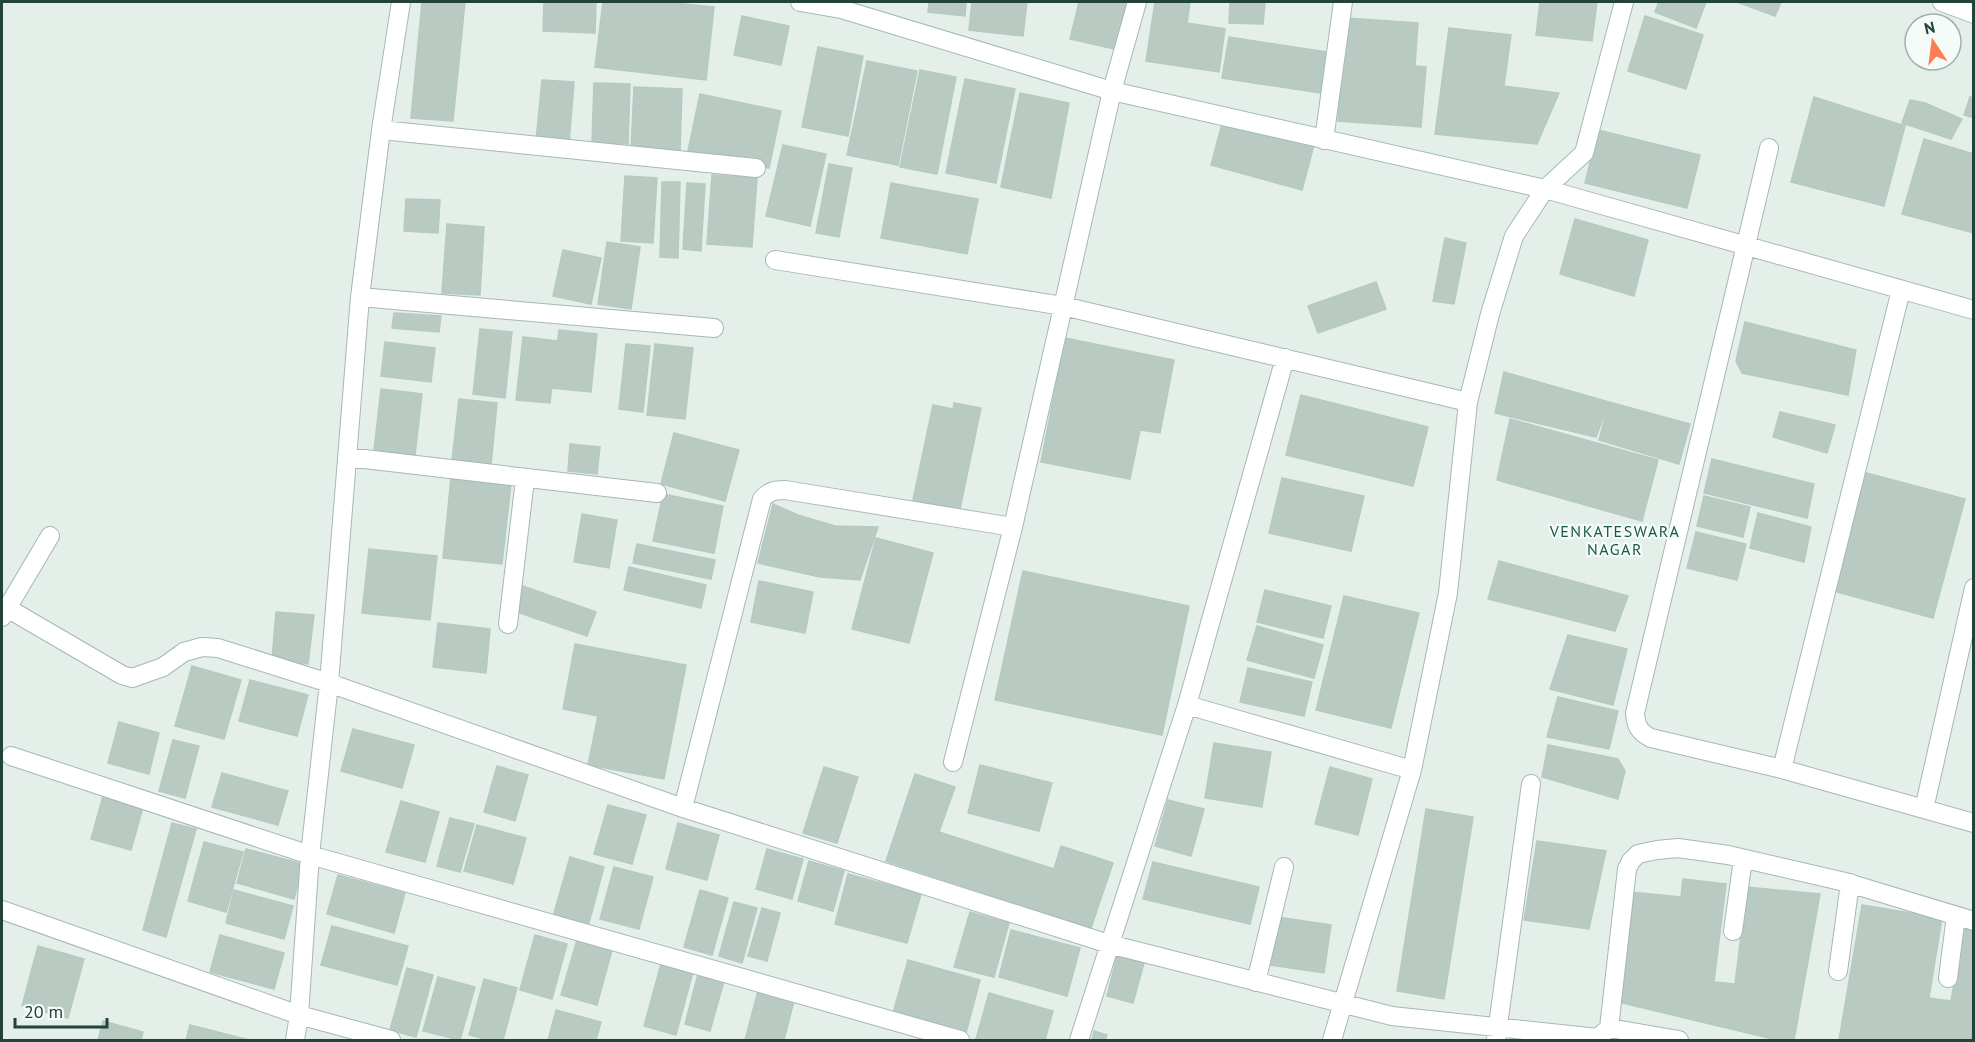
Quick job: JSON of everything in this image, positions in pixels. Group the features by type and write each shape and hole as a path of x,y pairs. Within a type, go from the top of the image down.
{"street":[{"path":"295,1041 299,1015 310,855 329,683 360,297 381,130 401,2"},
{"path":"800,2 841,5 1112,91 1545,189 1974,310"},
{"path":"953,762 1013,527 1112,91 1137,2"},
{"path":"1324,140 1343,2"},
{"path":"1332,1041 1412,770 1448,593 1468,402 1490,314 1514,236 1545,189 1584,153 1624,2"},
{"path":"1942,2 1974,14"},
{"path":"381,130 756,168"},
{"path":"1769,148 1635,713 1636,724 1640,732 1651,738 1782,769 1974,823"},
{"path":"775,260 1063,306 1468,402"},
{"path":"1782,769 1901,290"},
{"path":"360,297 714,328"},
{"path":"1079,1041 1187,705 1285,358"},
{"path":"347,457 657,493"},
{"path":"508,624 525,479"},
{"path":"683,808 762,499 768,493 785,490 1013,527"},
{"path":"50,536 4,613 122,675 132,678 163,667 184,652 202,647 218,648 329,683 683,808 1109,944 1392,1016 1497,1035 1602,1036 1678,1041"},
{"path":"1924,809 1974,588"},
{"path":"1187,705 1412,770"},
{"path":"11,756 310,855 960,1041"},
{"path":"1497,1035 1531,784"},
{"path":"1602,1036 1627,869 1638,854 1657,850 1678,848 1743,859 1850,883 1965,918 1948,978"},
{"path":"1733,931 1743,859"},
{"path":"1256,982 1284,867"},
{"path":"1838,971 1850,883"},
{"path":"2,910 299,1015 391,1041"}],"building":[{"path":"422,2 465,2 453,121 411,118"},
{"path":"544,2 596,2 595,33 543,31"},
{"path":"603,2 663,2 714,7 706,80 595,67"},
{"path":"929,2 966,2 965,16 928,12"},
{"path":"972,2 1027,2 1023,36 969,30"},
{"path":"1079,2 1130,2 1119,50 1070,39"},
{"path":"1155,2 1190,2 1187,23 1225,29 1219,72 1146,61"},
{"path":"1230,2 1265,2 1263,24 1229,23"},
{"path":"1540,2 1597,2 1592,41 1536,35"},
{"path":"1659,2 1706,2 1696,28 1655,12"},
{"path":"1737,2 1781,2 1775,16"},
{"path":"742,16 789,26 781,65 734,55"},
{"path":"1645,16 1703,35 1686,89 1628,71"},
{"path":"1346,18 1418,23 1415,66 1426,67 1421,127 1338,121"},
{"path":"1449,28 1511,35 1504,86 1559,93 1537,144 1435,134"},
{"path":"1229,37 1326,52 1320,93 1222,78"},
{"path":"818,47 863,56 848,136 802,127"},
{"path":"867,61 917,71 898,165 847,155"},
{"path":"920,70 956,77 937,174 900,167"},
{"path":"965,79 1015,89 996,183 946,173"},
{"path":"542,80 574,82 569,144 536,141"},
{"path":"594,83 630,84 628,144 592,142"},
{"path":"634,87 682,89 680,151 631,150"},
{"path":"1020,93 1069,103 1051,198 1001,187"},
{"path":"700,94 781,111 769,168 688,151"},
{"path":"1814,97 1905,126 1884,206 1791,182"},
{"path":"1970,97 1974,98 1974,118 1964,115"},
{"path":"1910,100 1925,103 1962,119 1951,139 1902,123"},
{"path":"1223,120 1314,145 1302,190 1211,165"},
{"path":"1598,130 1700,155 1687,208 1585,183"},
{"path":"1924,139 1974,154 1974,233 1902,214"},
{"path":"783,145 826,154 810,226 766,216"},
{"path":"829,164 852,168 839,237 816,233"},
{"path":"712,175 757,178 752,247 707,244"},
{"path":"625,176 657,178 653,243 621,241"},
{"path":"662,182 680,182 678,258 660,257"},
{"path":"687,183 705,184 701,251 683,249"},
{"path":"891,183 978,199 967,254 881,238"},
{"path":"406,199 440,200 438,233 404,231"},
{"path":"1575,219 1648,240 1634,296 1560,274"},
{"path":"447,224 484,227 480,295 442,293"},
{"path":"1445,238 1466,243 1454,304 1433,301"},
{"path":"607,242 640,247 631,309 598,304"},
{"path":"563,250 601,258 591,304 553,296"},
{"path":"1376,282 1386,309 1318,333 1308,306"},
{"path":"394,313 441,316 439,332 392,328"},
{"path":"1745,322 1856,350 1848,395 1742,373 1736,361"},
{"path":"480,329 512,332 505,398 473,394"},
{"path":"559,330 597,334 591,392 552,388"},
{"path":"523,337 557,341 550,403 516,400"},
{"path":"1065,338 1174,360 1160,433 1140,430 1130,479 1041,462"},
{"path":"385,342 435,348 431,382 381,376"},
{"path":"626,344 650,346 643,412 619,409"},
{"path":"655,344 693,348 685,419 647,415"},
{"path":"1504,372 1609,402 1596,437 1495,413"},
{"path":"381,389 422,394 415,455 374,450"},
{"path":"1301,395 1428,427 1413,486 1286,455"},
{"path":"459,399 497,403 491,465 452,461"},
{"path":"1609,402 1690,424 1679,464 1599,440"},
{"path":"954,403 981,408 960,509 913,500 933,405 953,409"},
{"path":"1780,412 1835,425 1827,453 1773,437"},
{"path":"1510,419 1658,460 1642,521 1497,480"},
{"path":"674,433 739,450 725,501 661,484"},
{"path":"570,444 600,447 597,474 568,471"},
{"path":"1712,459 1814,484 1807,518 1704,493"},
{"path":"1859,471 1965,499 1933,618 1826,589"},
{"path":"451,478 511,484 502,564 443,558"},
{"path":"1282,478 1364,496 1351,551 1269,533"},
{"path":"663,494 723,506 714,553 653,541"},
{"path":"1704,496 1750,507 1743,537 1697,526"},
{"path":"773,504 798,515 835,526 878,527 860,580 820,577 758,563"},
{"path":"1758,513 1811,527 1804,562 1750,548"},
{"path":"582,514 617,520 609,568 574,562"},
{"path":"1696,532 1746,544 1737,580 1687,568"},
{"path":"876,538 933,553 909,643 852,629"},
{"path":"637,544 715,560 711,579 633,563"},
{"path":"369,549 437,556 430,620 362,613"},
{"path":"1499,561 1628,596 1615,631 1488,599"},
{"path":"629,567 706,585 701,608 624,590"},
{"path":"1023,571 1189,606 1162,735 995,700"},
{"path":"759,581 813,592 805,633 751,622"},
{"path":"520,585 596,612 587,636 511,610"},
{"path":"1265,590 1331,606 1323,638 1257,622"},
{"path":"1344,596 1419,613 1391,728 1316,710"},
{"path":"276,612 314,615 308,664 272,660"},
{"path":"438,623 490,629 486,673 433,667"},
{"path":"1257,626 1323,645 1314,678 1247,660"},
{"path":"1568,635 1627,649 1613,705 1550,689"},
{"path":"575,644 686,665 664,779 588,765 598,716 563,709"},
{"path":"192,666 241,680 224,739 175,726"},
{"path":"1248,668 1312,682 1304,716 1240,702"},
{"path":"250,680 308,695 297,736 239,721"},
{"path":"1558,697 1618,711 1609,749 1547,737"},
{"path":"119,722 159,733 149,774 108,763"},
{"path":"353,729 414,745 402,788 341,771"},
{"path":"173,740 199,746 185,798 159,791"},
{"path":"1214,743 1271,752 1262,807 1205,798"},
{"path":"1548,745 1618,759 1625,771 1618,799 1542,777"},
{"path":"980,765 1052,783 1039,831 968,813"},
{"path":"497,766 528,775 515,821 484,812"},
{"path":"824,767 858,777 837,843 803,833"},
{"path":"1330,767 1372,779 1358,835 1315,824"},
{"path":"222,773 288,791 278,825 212,807"},
{"path":"915,774 955,787 939,832 1054,869 1061,846 1113,863 1091,928 886,861"},
{"path":"103,796 143,807 131,850 91,839"},
{"path":"1168,800 1204,809 1191,856 1155,846"},
{"path":"401,801 439,812 425,862 386,852"},
{"path":"608,805 646,815 632,864 594,854"},
{"path":"1426,809 1473,817 1444,999 1397,991"},
{"path":"450,818 474,824 460,872 437,866"},
{"path":"172,823 196,829 166,937 143,930"},
{"path":"678,823 719,835 707,880 666,869"},
{"path":"477,825 526,838 513,884 464,871"},
{"path":"1537,841 1606,851 1589,929 1524,920"},
{"path":"204,842 243,852 226,912 188,901"},
{"path":"246,849 303,864 294,899 237,883"},
{"path":"767,849 803,859 792,899 756,889"},
{"path":"570,857 604,867 587,930 552,920"},
{"path":"809,861 844,871 833,911 798,901"},
{"path":"1153,862 1259,887 1250,924 1143,899"},
{"path":"614,867 653,877 639,929 600,919"},
{"path":"848,874 921,894 907,943 835,924"},
{"path":"338,875 405,893 394,933 327,914"},
{"path":"1683,879 1726,884 1714,982 1735,984 1747,887 1820,894 1794,1040 1777,1040 1618,1002 1631,892 1681,897"},
{"path":"234,890 293,906 284,939 226,923"},
{"path":"700,890 728,898 712,955 684,947"},
{"path":"734,902 757,908 742,963 719,956"},
{"path":"1862,905 1942,918 1929,998 1951,1001 1963,929 1974,931 1974,1040 1839,1040"},
{"path":"762,908 780,913 767,961 748,956"},
{"path":"970,912 1009,923 994,977 954,967"},
{"path":"1277,917 1331,925 1324,973 1270,965"},
{"path":"332,926 408,946 397,985 321,965"},
{"path":"1011,930 1080,948 1067,996 999,977"},
{"path":"220,935 284,953 274,989 210,972"},
{"path":"535,935 567,944 552,999 520,990"},
{"path":"577,940 612,950 597,1005 561,995"},
{"path":"38,946 84,959 68,1018 22,1006"},
{"path":"1117,956 1144,963 1133,1003 1107,996"},
{"path":"908,960 980,980 966,1033 893,1013"},
{"path":"661,964 693,972 676,1035 644,1026"},
{"path":"407,968 433,975 416,1037 390,1030"},
{"path":"698,974 724,981 710,1031 685,1024"},
{"path":"438,977 475,987 460,1040 423,1031"},
{"path":"484,979 517,988 503,1040 489,1040 469,1035"},
{"path":"758,991 794,1001 784,1040 745,1040"},
{"path":"989,993 1053,1011 1045,1040 976,1039"},
{"path":"556,1010 601,1022 596,1040 548,1040"},
{"path":"103,1021 143,1032 141,1040 98,1040"},
{"path":"190,1025 249,1040 186,1040"},
{"path":"1094,1031 1107,1035 1105,1040 1092,1040"}],"district":[{"name":"VENKATESWARA NAGAR","path":"1615,540"}]}
